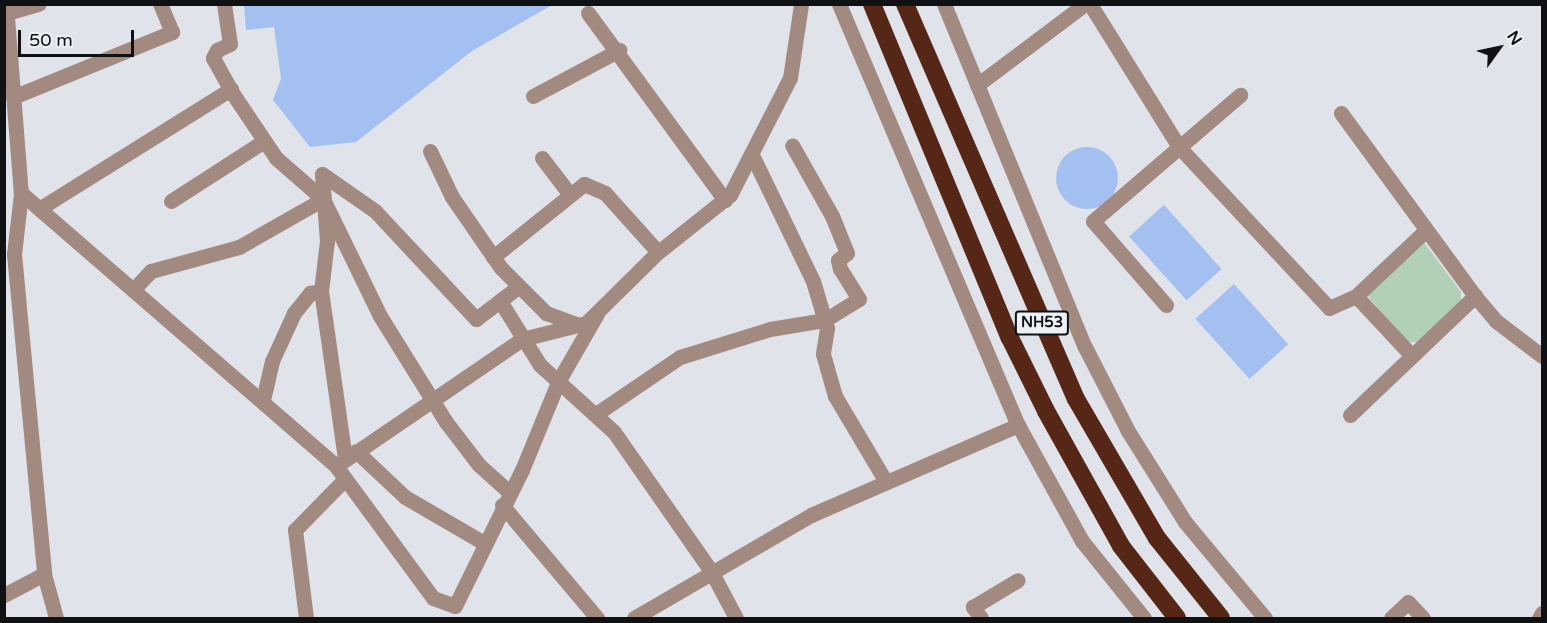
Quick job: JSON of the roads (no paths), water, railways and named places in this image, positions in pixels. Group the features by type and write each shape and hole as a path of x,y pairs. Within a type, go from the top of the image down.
{"highway":[{"name":"NH53","path":"872,4 1010,338 1046,411 1121,546 1177,618"},
{"name":"NH53","path":"905,4 1076,399 1157,538 1221,618"}],"street":[{"path":"39,4 7,9 13,97 11,147 21,193 11,295 44,574 56,618"},
{"path":"13,97 172,32 160,4"},
{"path":"224,4 230,45 217,50 213,58 231,89 264,141 323,199 366,289 460,444 506,499 597,618"},
{"path":"346,459 525,338 580,325 597,314 658,252 725,200 753,157 790,78 801,4"},
{"path":"839,4 1018,425 1082,541 1144,618"},
{"path":"944,4 1085,347 1128,431 1185,522 1265,618"},
{"path":"977,85 1085,4"},
{"path":"1090,4 1179,147 1329,308 1356,296 1426,230"},
{"path":"588,13 619,50 725,200"},
{"path":"533,96 619,50"},
{"path":"42,207 231,89"},
{"path":"1166,305 1093,221 1240,94"},
{"path":"1341,113 1475,296 1496,321 1542,356"},
{"path":"171,201 264,141"},
{"path":"596,414 680,357 770,329 825,320 859,299 840,268 838,260 847,254 832,216 792,145"},
{"path":"430,151 452,197 493,256 518,287 546,313 580,325"},
{"path":"753,157 794,232 825,320 823,354 835,396 886,482"},
{"path":"542,158 568,192"},
{"path":"518,287 476,319 375,211 322,174 327,241 321,291 346,459 345,479 433,598 455,606 557,384 597,314"},
{"path":"493,256 568,192 584,184 605,193 658,252"},
{"path":"21,193 42,207 263,400 346,459 484,543"},
{"path":"134,289 151,271 174,261 239,247 323,199"},
{"path":"263,400 272,361 294,313 310,293 321,291"},
{"path":"1356,296 1412,356"},
{"path":"1350,415 1475,296"},
{"path":"500,301 557,384 596,414 651,482 711,571 736,618"},
{"path":"634,618 711,571 811,515 1018,425"},
{"path":"306,618 295,530 345,479"},
{"path":"4,595 44,574"},
{"path":"981,618 973,607 1018,580"},
{"path":"1391,618 1408,602 1423,618"},
{"path":"1539,618 1542,613"}],"water":[{"path":"244,4 552,5 472,51 356,142 310,147 273,100 281,79 274,27 246,30"},
{"path":"1081,147 1093,147 1109,156 1116,166 1118,178 1116,190 1109,200 1093,209 1081,209 1070,204 1061,195 1056,184 1056,172 1061,161 1070,152"},
{"path":"1164,205 1222,269 1187,300 1129,236"},
{"path":"1234,284 1288,344 1250,379 1195,319"}]}
